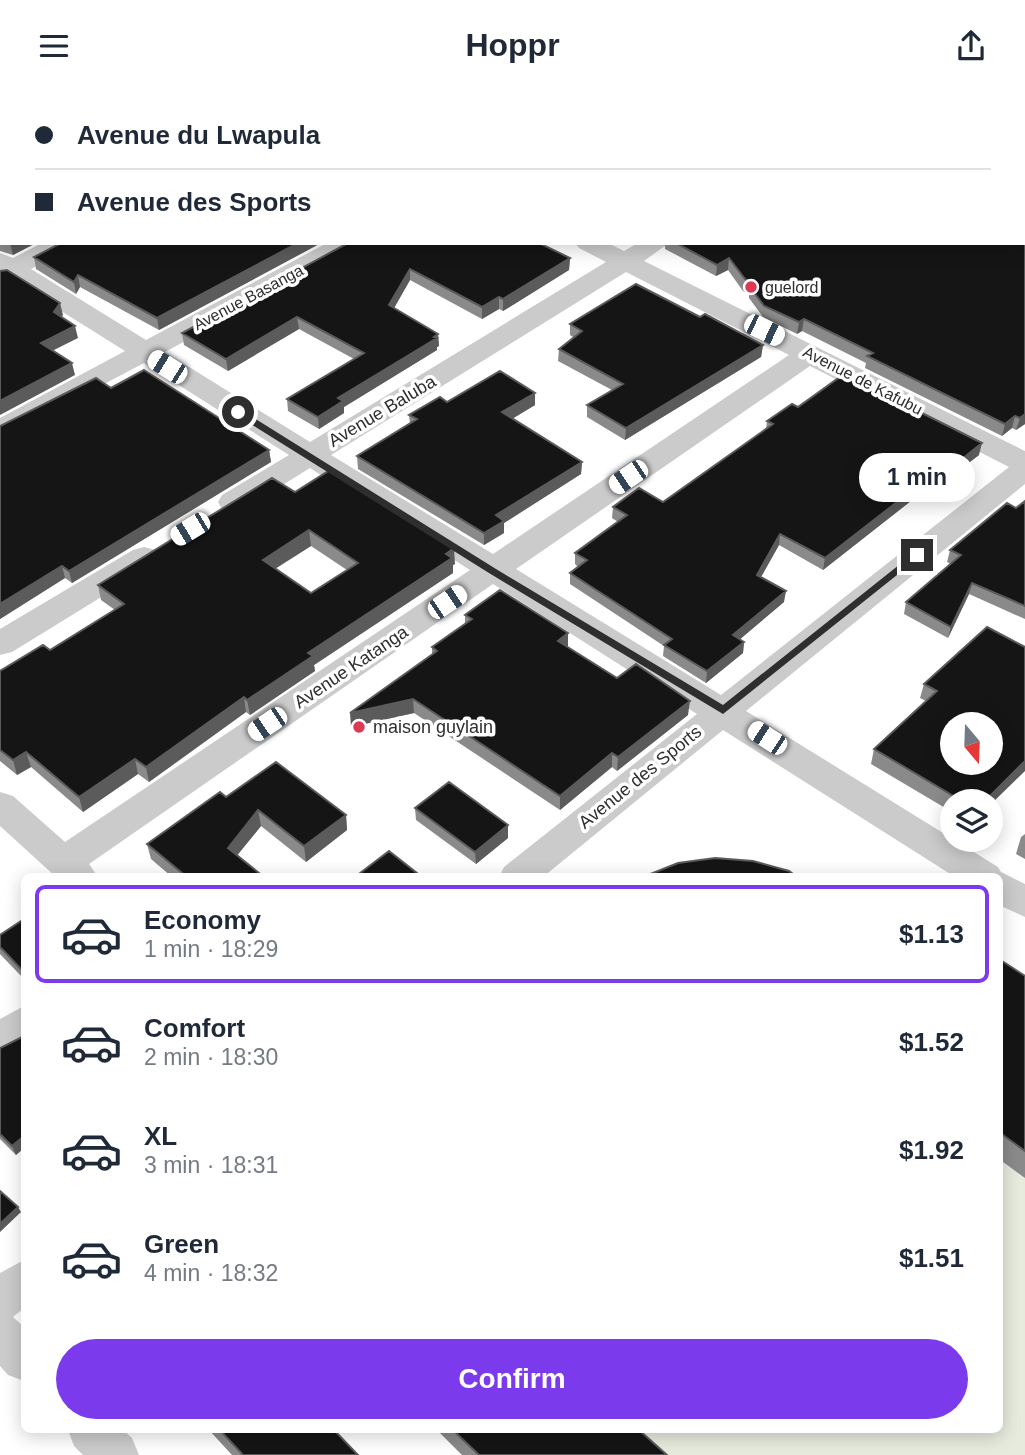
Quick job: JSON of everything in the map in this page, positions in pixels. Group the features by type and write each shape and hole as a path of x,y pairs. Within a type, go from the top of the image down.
{"street":[{"path":"4,268 56,245"},
{"name":"Avenue Basanga","path":"0,430 343,245"},
{"name":"Avenue de Kafubu","path":"592,245 1025,463"},
{"name":"Avenue Baluba","path":"214,514 653,245"},
{"path":"4,268 492,571 723,710 979,873"},
{"name":"Avenue Katanga","path":"72,869 492,571 810,353"},
{"name":"Avenue des Sports","path":"522,873 1025,469"},
{"path":"0,644 166,543"},
{"path":"0,804 72,869"},
{"path":"1003,888 1025,902"},
{"path":"0,1042 21,1025"},
{"path":"0,1301 21,1284"},
{"path":"0,1333 21,1356"},
{"path":"94,1433 115,1455"}],"shaded area":[{"path":"1003,989 1025,1003 1025,1455 462,1455 440,1433 1003,1433"}],"building":[{"path":"57,245 294,245 157,318 78,275 74,282 34,257"},
{"path":"344,245 543,245 570,258 503,299 499,297 482,307 410,269 389,305 438,334 434,337 437,338 338,398 343,401 318,417 287,399 364,353 297,317 226,359 182,333"},
{"path":"680,245 1025,245 1025,414 1020,418 1015,416 1005,424 867,356 873,353 804,319 799,322 764,306 750,287 754,284 745,279 729,258 717,265"},
{"path":"7,270 60,303 54,312 75,326 41,343 72,363 0,401 0,271"},
{"path":"636,284 700,317 705,314 763,345 626,428 587,405 623,384 559,349 582,331 570,324"},
{"path":"144,370 269,450 69,571 62,566 0,604 0,426 96,378 111,388"},
{"path":"500,371 535,393 502,412 582,462 496,515 504,521 484,533 357,456 417,419 409,415 440,397 447,402"},
{"path":"844,374 982,443 952,467 946,464 825,558 780,534 757,575 786,591 733,635 744,642 707,671 664,645 672,639 570,573 587,560 575,553 627,515 613,507 639,488 663,502 773,424 767,421 792,404 798,407"},
{"path":"330,470 454,548 446,554 452,558 308,653 313,656 247,700 244,697 146,767 135,759 79,797 26,752 13,760 0,750 0,671 43,645 50,650 124,604 98,585 272,478 295,492","holes":["309,530 358,563 311,593 263,560"]},
{"path":"1025,501 1025,606 972,583 951,627 906,602 961,555 950,550 1007,503 1016,508"},
{"path":"500,590 568,633 558,641 617,678 636,664 690,701 618,757 612,753 560,796 413,699 350,713 437,651 432,647 472,619 465,615"},
{"path":"987,627 1025,647 1025,761 997,789 942,789 874,749 937,691 924,684"},
{"path":"276,762 346,815 304,846 258,810 228,848 259,873 182,873 147,844 220,792 226,797"},
{"path":"449,782 508,825 475,852 415,808"},
{"path":"389,851 417,873 360,873"},
{"path":"715,858 753,861 792,873 653,873 678,863"},
{"path":"21,921 21,969 0,947 0,935"},
{"path":"1003,962 1025,976 1025,1151 1003,1135"},
{"path":"21,1038 21,1138 12,1146 0,1134 0,1048"},
{"path":"0,1191 18,1207 0,1224"},
{"path":"223,1433 337,1433 358,1455 243,1455"},
{"path":"456,1433 642,1433 667,1455 479,1455"}],"place":[{"name":"guelord","path":"751,287"},
{"name":"maison guylain","path":"359,727"}],"route":[{"path":"238,412 492,571 723,710 917,555"}]}
